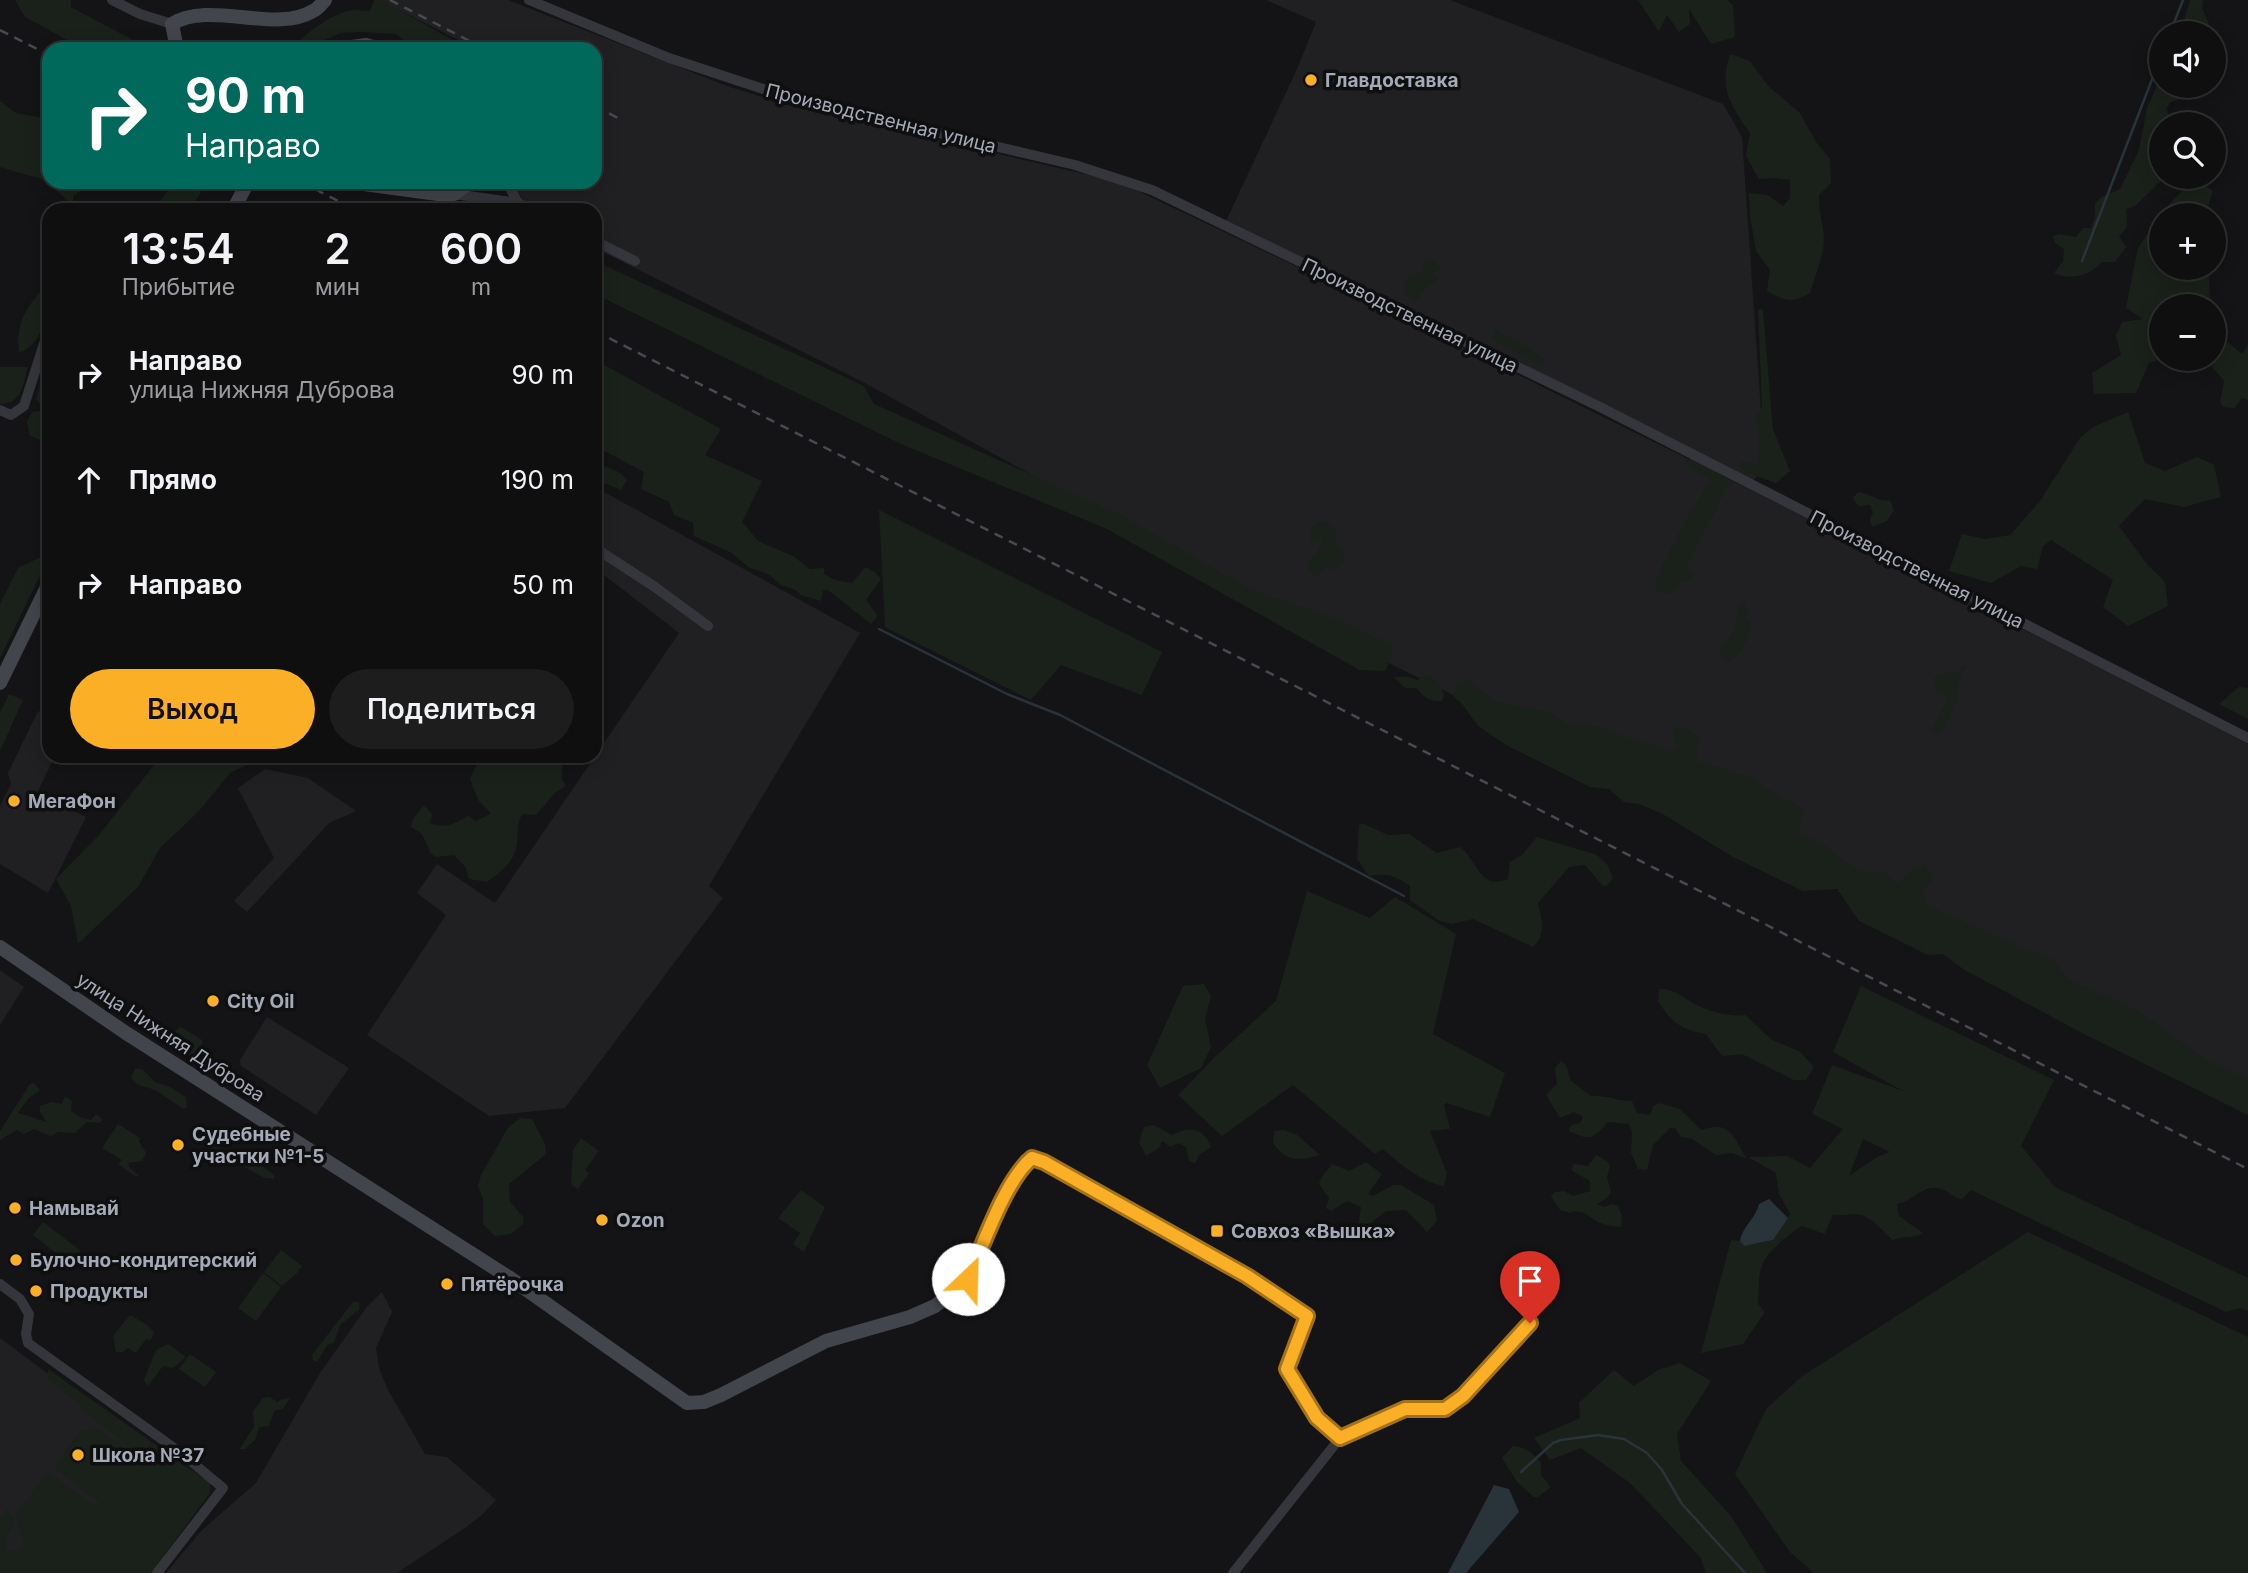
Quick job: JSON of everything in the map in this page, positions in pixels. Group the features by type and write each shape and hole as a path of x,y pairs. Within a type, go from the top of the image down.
{"street":[{"path":"112,0 140,14 172,24"},
{"path":"176,42 172,24 180,12 198,3 220,1 299,15 313,12 325,0"},
{"name":"Производственная улица","path":"529,0 670,58 791,98 1075,165 1152,190 1598,407 2248,738"},
{"path":"401,189 518,203"},
{"path":"432,189 438,194"},
{"path":"454,194 461,189"},
{"path":"511,189 518,203"},
{"path":"602,244 635,261"},
{"path":"0,410 11,415 24,406 42,350"},
{"path":"602,553 708,626"},
{"path":"0,683 42,597"},
{"name":"улица Нижняя Дуброва","path":"0,947 126,1033 510,1278 687,1403 704,1402 721,1395 826,1341 936,1307 968,1279 1021,1167 1032,1158 1044,1162 1247,1276"},
{"path":"1247,1276 1307,1316 1287,1369 1317,1418 1340,1438"},
{"path":"0,1284 20,1298 29,1314 26,1334 28,1343 181,1453 223,1488 158,1573"},
{"path":"1233,1573 1340,1438 1405,1409 1445,1409 1463,1396 1530,1323"}],"shaded area":[{"path":"15,0 71,0 71,7 137,42 71,42 25,17"},
{"path":"374,0 382,0 456,42 405,42 396,34 360,32 341,33 319,42 299,42 311,30 336,15 355,10 370,11"},
{"path":"380,0 508,0 727,86 795,107 1119,182 1363,298 1751,490 2248,744 2248,1090 1228,583 863,382 602,252 602,203 522,203 516,189 602,189 602,42 460,41"},
{"path":"1266,0 1450,0 1723,104 1742,137 1765,470 1752,481 1226,221 1316,22"},
{"path":"1638,0 1727,0 1733,5 1735,37 1711,44 1689,9 1690,24 1679,32 1667,15 1659,32"},
{"path":"2190,0 2203,0 2202,8 2208,21 2184,21"},
{"path":"1730,54 1750,61 1769,87 1800,113 1816,142 1830,159 1831,183 1819,195 1824,234 1822,254 1810,293 1798,299 1784,299 1767,291 1770,270 1756,251 1749,193 1768,195 1783,206 1790,198 1790,180 1759,179 1746,156 1750,134 1726,88"},
{"path":"2151,98 2180,98 2171,102 2166,109 2168,112 2149,112 2149,189 2153,189 2135,206 2126,209 2127,227 2119,236 2126,247 2115,262 2102,262 2092,271 2080,276 2067,277 2054,273 2063,261 2064,249 2055,243 2053,236 2060,234 2076,237 2083,228 2091,228 2095,218 2095,204 2100,198 2120,189 2139,150"},
{"path":"0,101 16,113 42,118 42,179 0,167"},
{"path":"55,189 84,189 73,196 74,203 70,203"},
{"path":"169,189 202,189 192,203 159,202"},
{"path":"2184,189 2213,191 2210,203 2170,203"},
{"path":"2149,232 2149,280 2209,280 2210,294 2149,294 2149,363 2136,393 2094,394 2092,373 2121,355 2116,335 2122,322 2143,319 2126,308 2138,248"},
{"path":"1424,261 1433,261 1441,268 1432,274 1438,279 1423,290 1417,302 1403,292 1404,284 1411,274 1422,273"},
{"path":"602,264 864,386 874,404 1123,516 1248,588 1334,618 1393,646 1386,671 1360,670 1105,528 901,444 602,297"},
{"path":"42,290 42,328 35,342 19,353 21,322"},
{"path":"1763,309 1773,429 1790,471 1776,483 1746,472 1737,465 1741,461 1757,465 1759,430 1754,417 1762,408 1758,310"},
{"path":"1495,329 1545,362 1536,363 1492,339"},
{"path":"2226,343 2242,354 2248,345 2248,400 2242,398 2234,408 2223,407 2220,402 2224,381 2216,371 2226,371"},
{"path":"602,364 721,429 705,455 762,481 742,522 758,541 793,556 810,569 824,568 824,574 835,580 852,583 865,567 875,572 881,579 866,600 878,616 871,624 828,590 823,590 821,601 801,595 796,590 781,585 768,574 748,567 732,553 694,536 693,523 674,515 669,502 641,489 644,472 602,450"},
{"path":"0,367 28,367 17,397 13,401 0,404"},
{"path":"42,377 42,406 36,399"},
{"path":"32,412 42,412 42,441 29,435 27,421"},
{"path":"2128,412 2145,463 2165,471 2197,457 2214,465 2221,497 2184,507 2145,499 2119,526 2146,563 2165,582 2168,606 2128,626 2103,607 2113,580 2051,540 2043,546 2037,569 2021,566 1991,583 1949,571 1962,534 1985,539 2010,535 2040,501 2080,438 2093,427"},
{"path":"1685,459 1694,459 1733,482 1727,487 1686,568 1697,574 1689,580 1679,582 1670,595 1655,590 1655,580 1684,523 1711,480 1686,466"},
{"path":"602,465 618,472 627,480 621,490 602,482"},
{"path":"602,491 860,633 709,886 723,898 565,1108 489,1116 367,1035 446,915 417,893 437,864 495,903 590,763 602,763 602,746 679,633 602,573"},
{"path":"1858,492 1890,500 1894,510 1887,521 1872,527 1870,520 1873,512 1870,505 1858,506 1853,498"},
{"path":"879,510 1162,652 1142,695 1061,665 1031,700 885,627"},
{"path":"1323,521 1337,529 1334,544 1342,549 1344,560 1336,570 1325,565 1319,576 1312,574 1307,568 1322,545 1322,538 1312,543 1309,541 1310,532 1317,522"},
{"path":"42,556 42,571 0,658 0,604 18,568"},
{"path":"1743,600 1747,608 1745,617 1751,625 1742,650 1730,661 1723,659 1720,649 1734,628 1739,604"},
{"path":"1967,665 1958,683 1958,699 1944,729 1936,736 1931,729 1947,702 1946,693 1935,692 1933,680 1943,673 1955,674 1962,666"},
{"path":"1425,675 1432,677 1439,684 1444,694 1442,701 1427,698 1416,688 1405,688 1394,677 1418,680"},
{"path":"1469,680 1494,701 1551,713 1569,725 1606,728 1669,751 1681,748 1674,740 1673,728 1685,728 1700,738 1696,751 1698,761 1746,776 1805,810 1799,826 1800,834 1822,844 1852,866 1865,872 1883,872 1898,884 1915,866 1924,865 1934,876 1923,889 1925,904 2054,959 2072,981 2138,1011 2206,1059 2248,1079 2248,1115 2082,1033 1963,969 1943,954 1928,955 1859,921 1837,889 1803,891 1733,857 1661,813 1639,804 1624,802 1609,789 1590,787 1506,745 1478,726 1453,696 1456,686"},
{"path":"2239,687 2248,688 2248,719 2219,704"},
{"path":"9,694 23,700 0,751 0,713"},
{"path":"38,711 42,713 42,763 52,763 37,793 86,817 48,893 0,864 0,806 11,784 8,773"},
{"path":"156,763 252,763 231,772 199,811 160,848 138,887 78,944 71,906 56,879 99,835"},
{"path":"477,763 562,763 562,779 566,786 555,793 536,815 522,814 512,858 487,882 469,879 465,866 454,855 436,857 431,854 422,834 411,827 413,819 424,805 432,814 430,823 441,826 468,816 476,821 490,814 478,800 470,779"},
{"path":"265,769 308,778 356,811 329,823 247,912 234,901 274,858 238,788"},
{"path":"1362,823 1388,835 1409,834 1437,853 1460,847 1480,873 1491,881 1508,879 1510,862 1522,855 1537,837 1597,855 1607,864 1613,878 1608,885 1603,886 1585,865 1569,867 1538,903 1542,932 1533,947 1473,919 1451,924 1438,920 1410,900 1410,886 1391,876 1369,876 1357,859 1359,825"},
{"path":"1307,891 1370,918 1395,897 1456,934 1433,1034 1505,1073 1490,1117 1447,1103 1444,1105 1450,1129 1430,1131 1447,1173 1444,1186 1419,1176 1383,1149 1375,1154 1293,1085 1222,1136 1178,1095 1276,1001"},
{"path":"0,970 24,987 0,1025"},
{"path":"1204,984 1211,996 1205,1019 1211,1047 1201,1068 1160,1088 1147,1065 1183,986"},
{"path":"1861,986 2054,1080 2021,1146 2055,1187 2248,1278 2248,1311 2240,1308 2226,1312 1971,1190 1962,1199 1935,1188 1897,1204 1899,1216 1923,1233 1916,1236 1893,1240 1871,1220 1856,1214 1833,1214 1825,1234 1802,1226 1797,1229 1764,1260 1759,1279 1758,1304 1765,1312 1743,1344 1701,1353 1731,1240 1740,1241 1744,1246 1773,1240 1790,1214 1779,1194 1776,1173 1748,1157 1787,1156 1810,1168 1843,1129 1812,1114 1832,1065 1903,1091 1833,1052","holes":["1863,1139 1890,1152 1877,1157 1849,1176"]},
{"path":"1659,989 1674,992 1713,1012 1745,1015 1772,1040 1799,1051 1814,1067 1806,1080 1794,1080 1742,1054 1722,1056 1706,1034 1690,1030 1672,1020 1658,1001"},
{"path":"267,1017 349,1068 316,1115 241,1066 240,1060"},
{"path":"181,1027 202,1040 202,1048 191,1057 167,1042 165,1037"},
{"path":"1561,1061 1566,1065 1571,1081 1591,1096 1632,1101 1637,1113 1650,1115 1653,1106 1659,1103 1680,1109 1701,1130 1718,1127 1730,1132 1746,1158 1731,1153 1716,1155 1692,1139 1681,1137 1675,1128 1670,1128 1653,1145 1647,1170 1638,1169 1631,1153 1632,1133 1629,1124 1608,1122 1591,1137 1569,1131 1570,1126 1581,1122 1583,1117 1574,1112 1560,1118 1546,1095 1557,1084 1555,1068"},
{"path":"135,1069 142,1069 155,1082 186,1097 187,1108 182,1108 155,1090 137,1084 131,1078"},
{"path":"34,1083 40,1090 28,1099 18,1113 47,1122 40,1112 40,1106 51,1102 62,1104 65,1096 72,1101 71,1111 82,1118 91,1120 96,1114 103,1120 99,1123 87,1122 75,1133 58,1132 51,1136 34,1129 24,1134 17,1130 0,1140 0,1131 30,1084"},
{"path":"520,1118 532,1119 545,1144 546,1154 509,1184 510,1202 523,1217 523,1224 511,1234 495,1236 483,1224 483,1199 478,1186 481,1175 507,1129"},
{"path":"118,1124 140,1138 146,1153 142,1161 128,1163 139,1176 118,1164 122,1160 102,1148"},
{"path":"1154,1125 1172,1135 1184,1130 1195,1130 1204,1135 1211,1147 1200,1154 1195,1163 1189,1161 1186,1147 1179,1143 1170,1147 1162,1141 1159,1148 1146,1156 1139,1142 1144,1127"},
{"path":"1284,1130 1297,1135 1320,1155 1300,1159 1283,1154 1273,1143 1274,1131"},
{"path":"581,1138 599,1151 585,1170 589,1173 578,1189 571,1184 573,1150"},
{"path":"208,1144 222,1148 232,1155 256,1156 259,1164 274,1175 274,1179 265,1178 239,1164 232,1166 219,1152 207,1156 202,1153"},
{"path":"1596,1155 1610,1166 1607,1177 1611,1192 1597,1204 1604,1207 1612,1204 1618,1206 1622,1216 1621,1227 1603,1224 1584,1213 1560,1210 1551,1196 1555,1192 1564,1191 1573,1196 1590,1191 1590,1181 1571,1170 1574,1164 1588,1166"},
{"path":"1366,1162 1382,1174 1368,1194 1373,1196 1393,1185 1401,1185 1434,1205 1437,1221 1427,1232 1406,1210 1386,1211 1362,1230 1358,1226 1361,1207 1347,1201 1331,1211 1326,1208 1329,1198 1319,1184 1332,1164 1349,1171"},
{"path":"801,1190 825,1207 804,1252 793,1244 800,1233 778,1218"},
{"path":"1769,1199 1788,1218 1773,1240 1744,1246 1740,1241 1744,1230 1759,1204"},
{"path":"43,1222 81,1251 70,1264 33,1235"},
{"path":"2028,1232 2248,1337 2248,1573 1814,1573 1790,1552 1735,1474 1766,1409 1801,1377"},
{"path":"281,1250 302,1266 282,1286 264,1272"},
{"path":"263,1273 281,1287 256,1321 238,1308"},
{"path":"382,1292 392,1312 376,1348 379,1368 388,1390 425,1454 447,1457 496,1500 465,1528 397,1573 166,1573 202,1530 256,1483 320,1373 366,1308"},
{"path":"353,1302 359,1302 359,1310 340,1325 334,1343 328,1344 317,1362 313,1360 312,1355"},
{"path":"130,1315 154,1332 151,1340 146,1339 136,1353 128,1348 123,1352 116,1352 113,1336"},
{"name":"Школа №37","path":"0,1338 107,1418 204,1492 0,1573"},
{"path":"168,1344 186,1357 173,1368 163,1366 148,1386 144,1380 156,1350"},
{"path":"190,1354 216,1372 205,1387 179,1369"},
{"path":"1680,1363 1711,1381 1677,1434 1681,1461 1731,1516 1767,1573 1706,1573 1701,1558 1630,1483 1581,1448 1550,1460 1534,1438 1580,1418 1579,1403 1614,1370 1634,1386 1658,1370"},
{"name":"Школа №37","path":"48,1369 210,1483 210,1493 151,1573 0,1573 0,1518 7,1509 15,1520 5,1544 8,1552 23,1546 16,1514 48,1472 96,1507 100,1503 54,1468 81,1430 100,1429 135,1456 137,1453 52,1383 47,1376"},
{"path":"270,1397 277,1402 290,1398 283,1409 274,1411 269,1426 259,1427 255,1440 245,1449 240,1449 254,1426 253,1411 263,1398"},
{"path":"1513,1446 1529,1451 1541,1463 1541,1475 1551,1487 1538,1497 1534,1497 1517,1482 1502,1458"},
{"path":"1494,1485 1509,1489 1519,1512 1466,1573 1448,1573"}],"waterway":[{"path":"2175,21 2183,0"},
{"path":"2082,261 2149,87"},
{"path":"879,629 1007,694 1060,715 1404,896"},
{"path":"1521,1472 1553,1443 1561,1440 1598,1435 1624,1439 1647,1453 1662,1470 1682,1504 1745,1573"}],"railway":[{"path":"390,0 471,42"},
{"path":"0,30 42,51"},
{"path":"602,110 618,118"},
{"path":"315,189 342,203"},
{"path":"602,335 2248,1169"}],"place":[{"name":"Главдоставка","path":"1311,80"},
{"name":"МегаФон","path":"14,801"},
{"name":"City Oil","path":"213,1001"},
{"name":"Судебные участки №1-5","path":"178,1145"},
{"name":"Намывай","path":"15,1208"},
{"name":"Ozon","path":"602,1220"},
{"name":"Совхоз «Вышка»","path":"1217,1231"},
{"name":"Булочно-кондитерский","path":"16,1260"},
{"name":"Пятёрочка","path":"447,1284"},
{"name":"Продукты","path":"36,1291"},
{"name":"Школа №37","path":"78,1455"}],"route":[{"path":"968,1279 1021,1167 1032,1158 1044,1162 1247,1276 1307,1316 1287,1369 1317,1418 1340,1438 1405,1409 1445,1409 1463,1396 1530,1323"}]}
